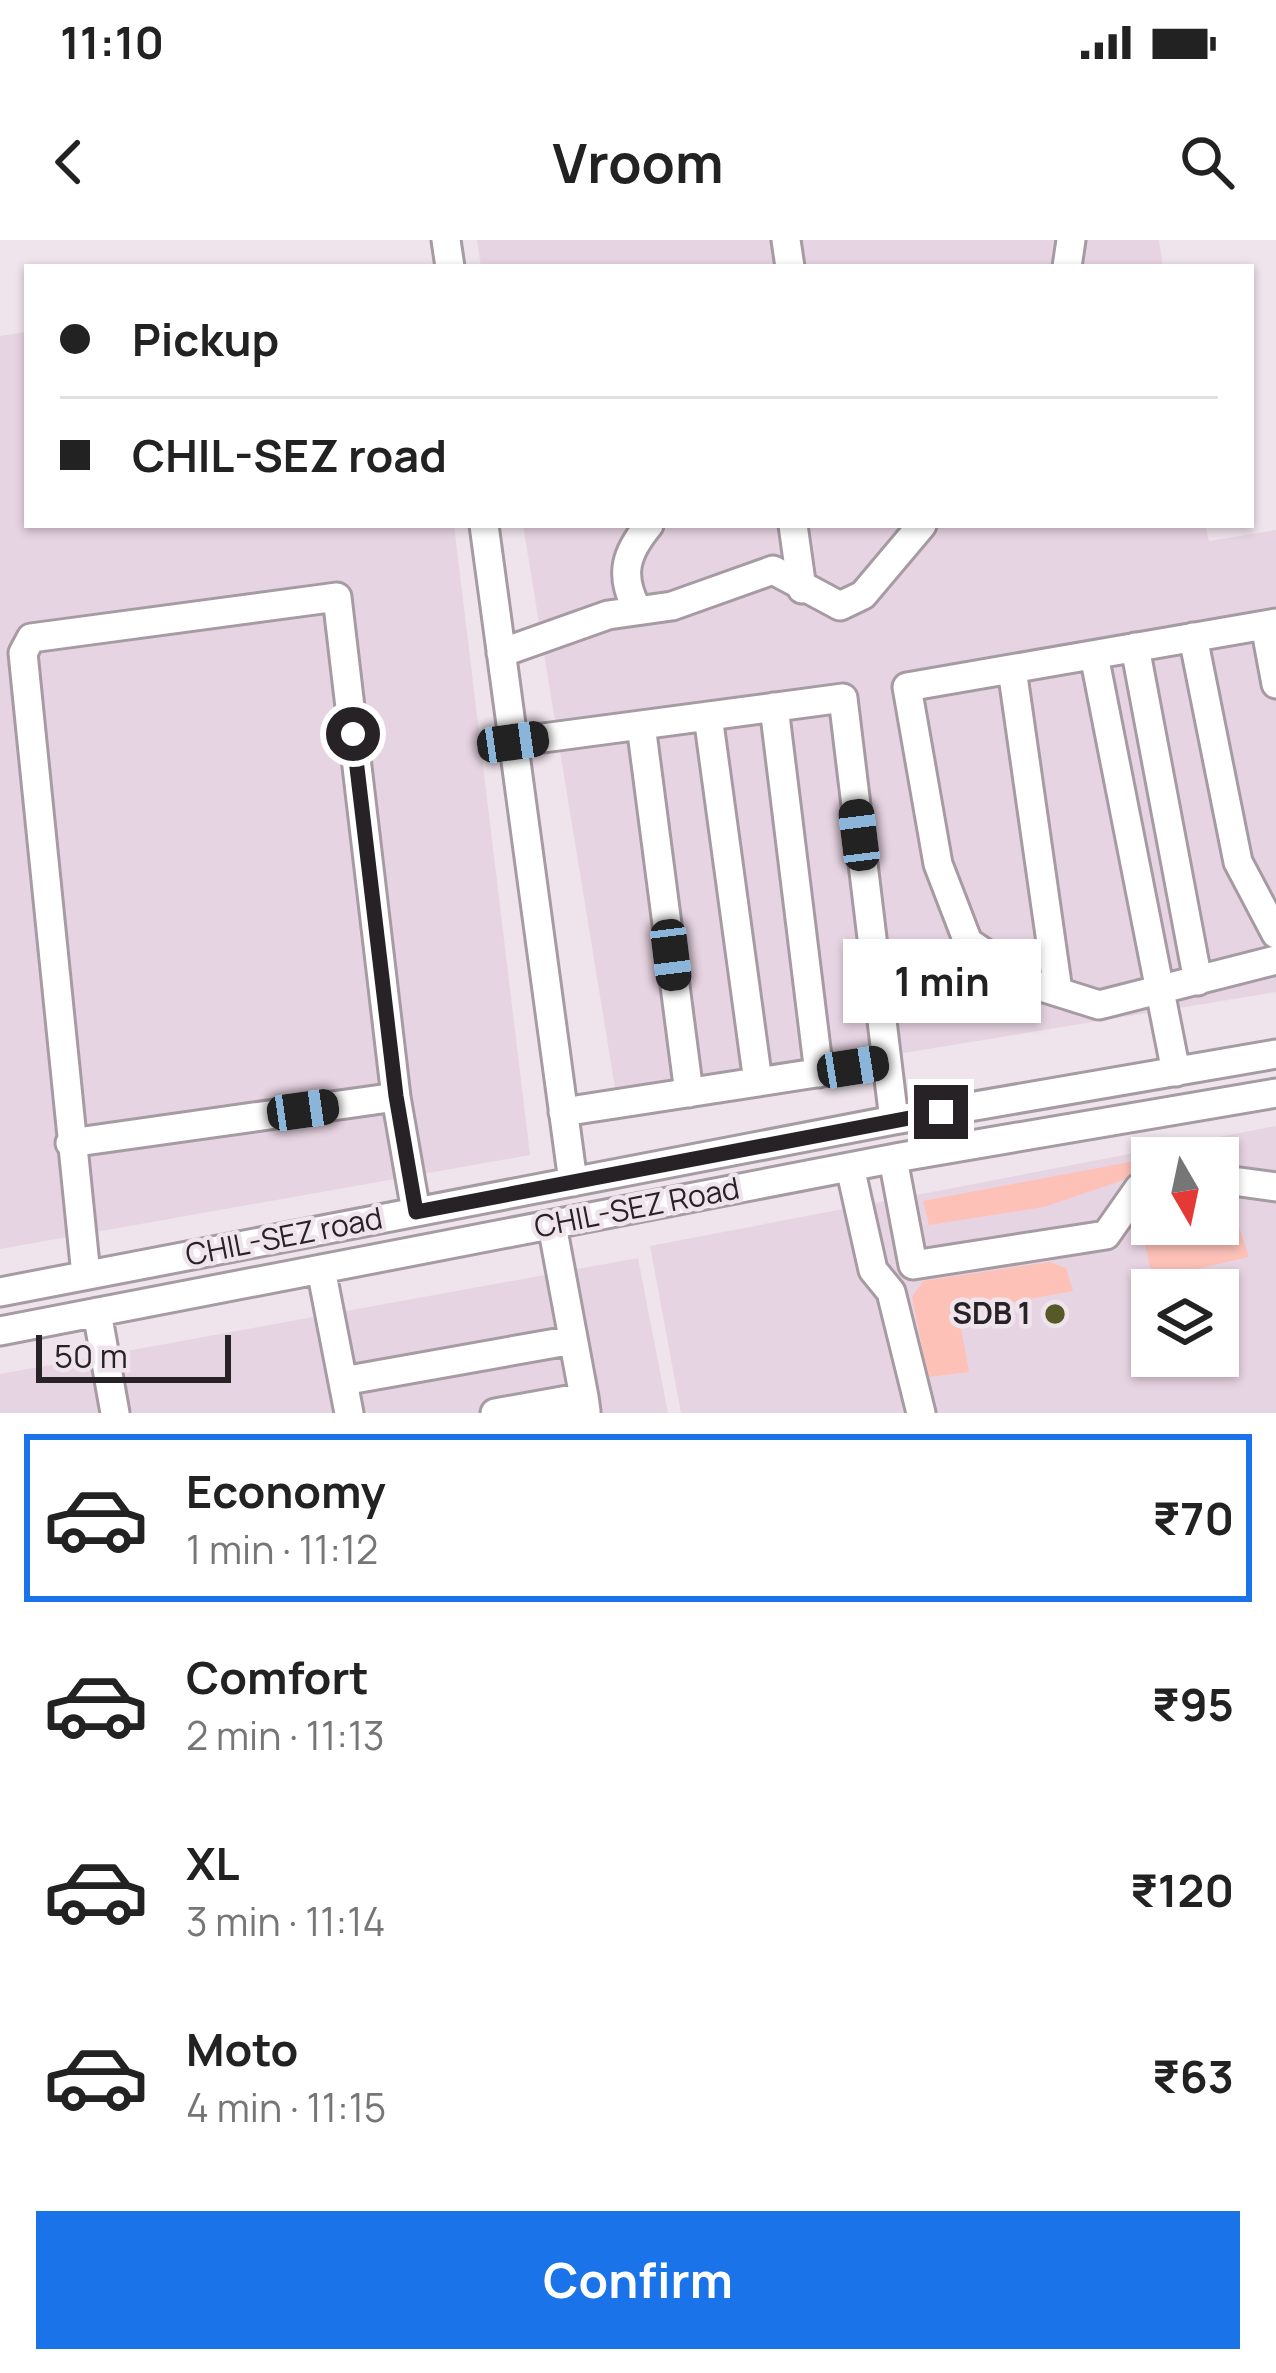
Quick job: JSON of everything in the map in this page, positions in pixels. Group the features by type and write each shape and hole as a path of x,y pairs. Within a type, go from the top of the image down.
{"street":[{"path":"484,528 573,1182"},
{"path":"636,608 624,585 628,553 647,528"},
{"path":"793,528 802,589"},
{"path":"501,653 636,608 672,606 773,570 840,606 863,595 919,528"},
{"path":"86,1275 23,653 32,638 337,597 396,1096 416,1212"},
{"path":"1276,683 1270,624 907,687 938,863 968,942 1030,983 1100,1005 1276,960"},
{"path":"1193,637 1238,862 1276,934"},
{"path":"1136,647 1198,981"},
{"path":"1094,655 1176,1072"},
{"path":"1012,669 1058,991"},
{"path":"513,742 843,698 894,1120"},
{"path":"774,707 819,1073"},
{"path":"708,716 758,1082"},
{"path":"641,725 689,1093"},
{"name":"CHIL-SEZ road","path":"0,1292 894,1120 1276,1054"},
{"path":"563,1112 887,1062"},
{"name":"CHIL-SEZ Road","path":"0,1331 850,1167 1276,1093"},
{"path":"70,1143 396,1096"},
{"path":"893,1159 914,1265"},
{"path":"850,1167 872,1270 891,1292 921,1413"},
{"path":"1239,1182 1276,1187"},
{"path":"872,1270 1106,1235 1131,1200"},
{"path":"495,1413 585,1405 551,1225"},
{"path":"321,1269 349,1413"},
{"path":"97,1312 116,1413"},
{"path":"343,1381 573,1340"}],"shaded area":[{"path":"477,240 1159,240 1163,264 481,264"},
{"path":"24,332 24,528 454,528 530,1155 0,1249 0,336"},
{"path":"523,528 1206,528 1209,541 1276,530 1276,992 617,1100"},
{"path":"1276,1126 1276,1413 681,1413 650,1246 1131,1154 1131,1245 1239,1245 1239,1137 1219,1137"},
{"path":"1131,1162 1131,1177 1044,1207 929,1225 923,1201"},
{"path":"1239,1229 1249,1257 1197,1269 1151,1269 1145,1245 1239,1245"},
{"path":"638,1258 668,1413 0,1413 0,1374"},
{"path":"1050,1262 1066,1268 1073,1291 958,1312 969,1372 928,1377 912,1297 923,1281"}],"place":[{"name":"SDB 1","path":"1055,1314"}],"route":[{"path":"353,734 396,1096 416,1212 941,1112"}]}
